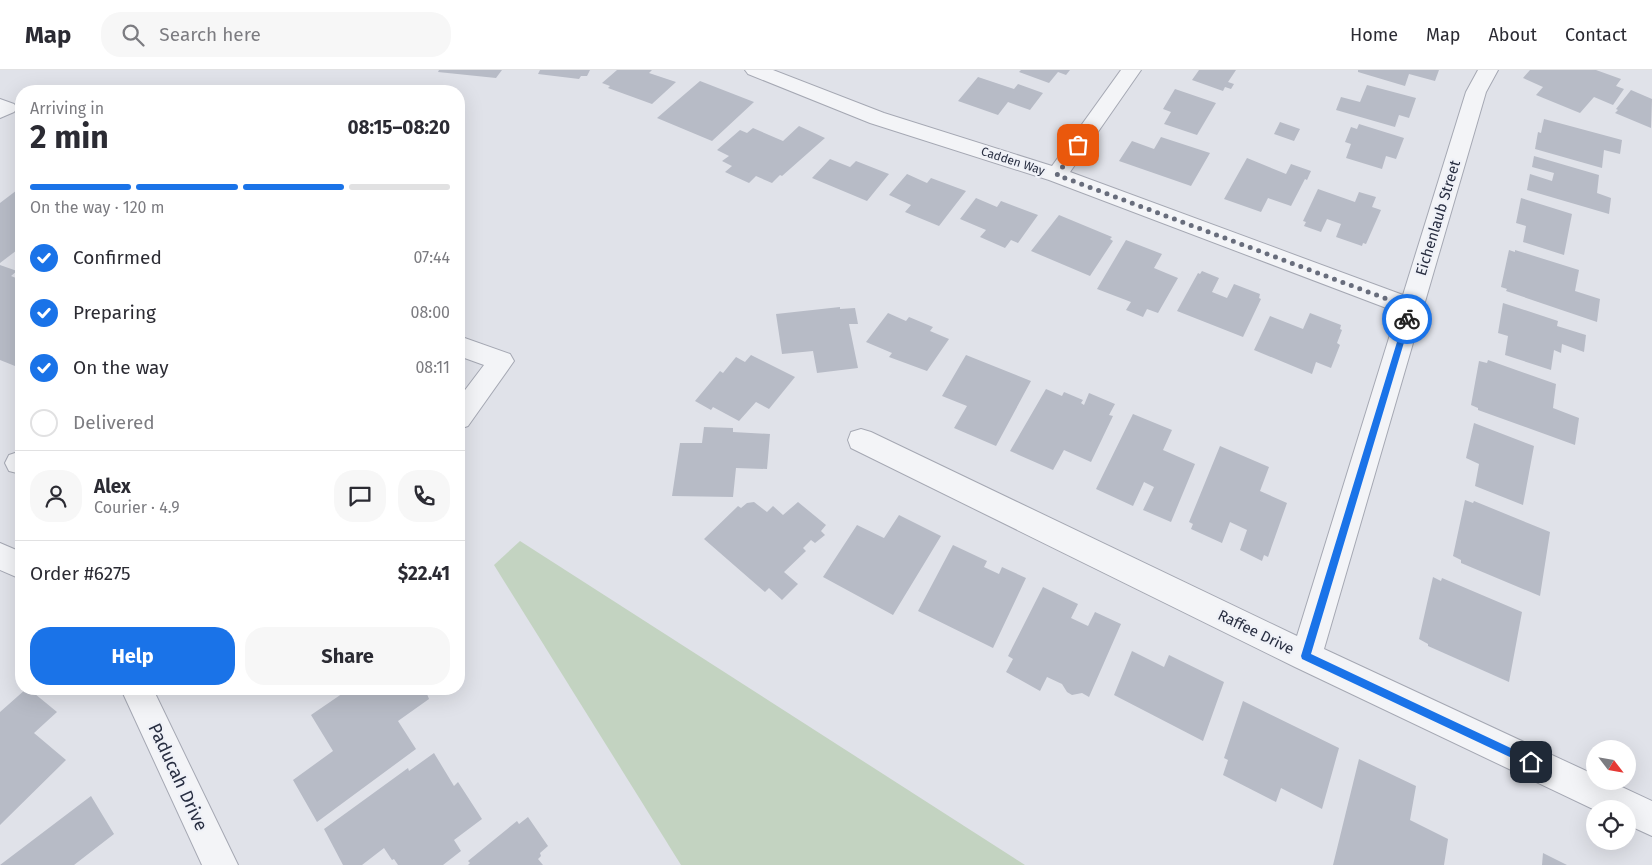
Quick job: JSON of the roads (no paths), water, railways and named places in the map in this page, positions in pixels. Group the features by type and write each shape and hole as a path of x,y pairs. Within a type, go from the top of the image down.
{"street":[{"name":"Cadden Way","path":"754,70 877,118 1057,175 1411,308"},
{"path":"1057,175 1132,70"},
{"name":"Eichenlaub Street","path":"1306,656 1476,92 1488,70"},
{"path":"0,106 7,108 0,112"},
{"path":"465,348 501,361 465,410"},
{"name":"Raffee Drive","path":"861,440 1306,656 1652,819"},
{"path":"0,556 15,563"},
{"name":"Paducah Drive","path":"140,695 220,865"}]}
